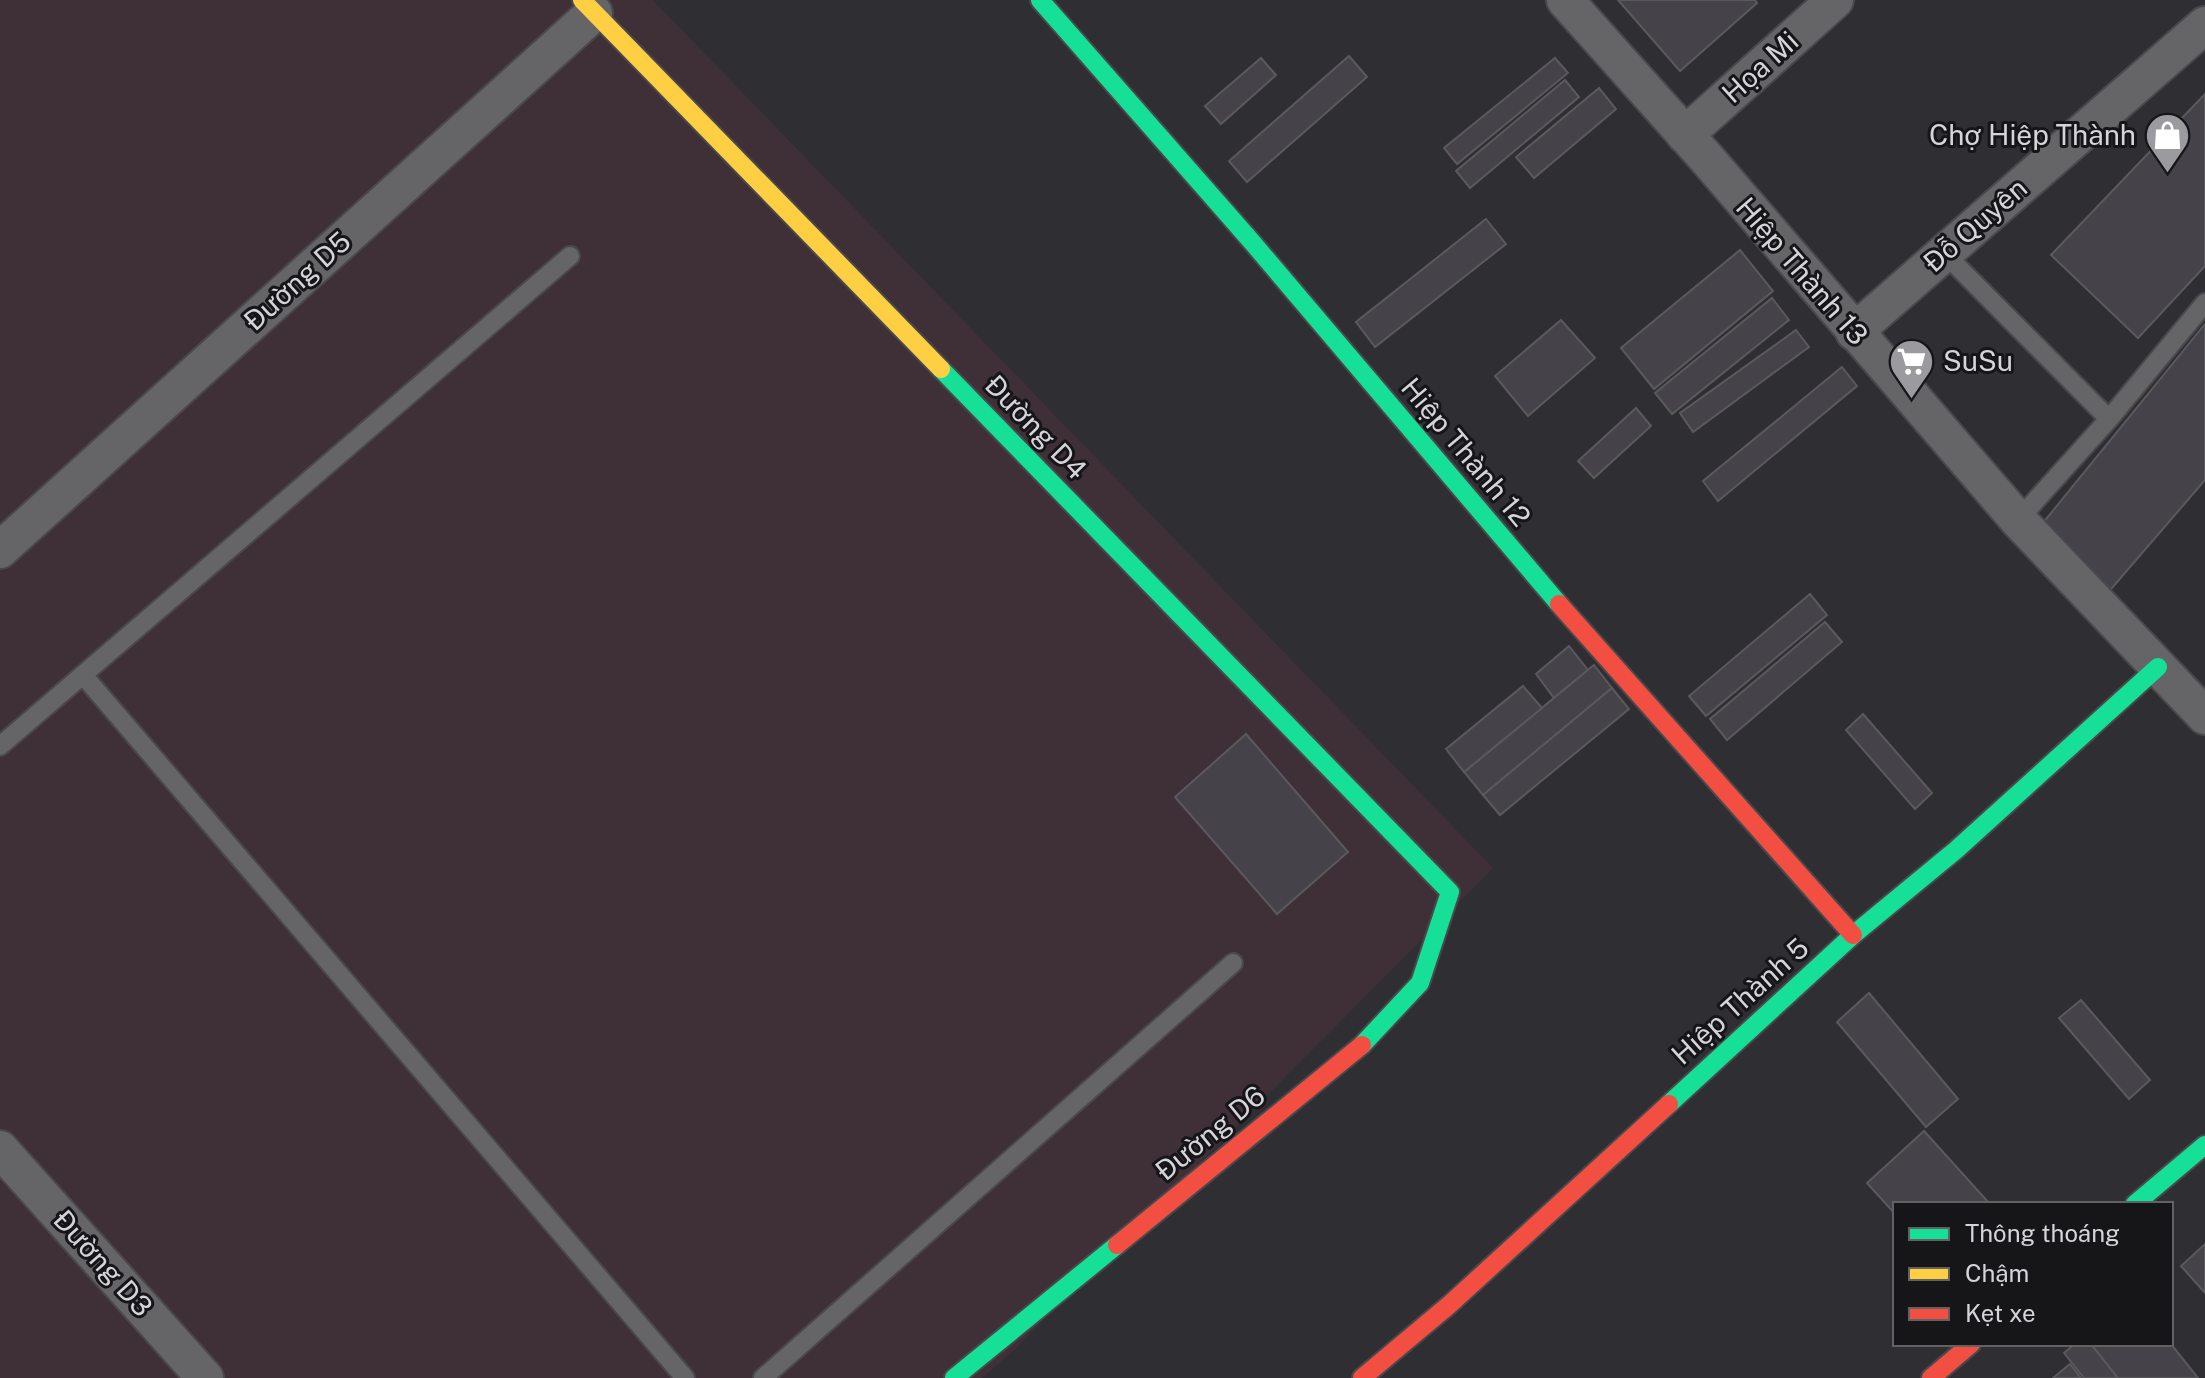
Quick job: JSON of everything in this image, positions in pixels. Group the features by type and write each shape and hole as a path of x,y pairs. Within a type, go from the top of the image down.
{"street":[{"name":"Hiệp Thành 12","path":"1040,0 1235,221 1540,583 1853,935"},
{"name":"Hiệp Thành 13","path":"1565,0 2018,520 2205,716"},
{"name":"Họa Mi","path":"1685,135 1835,0"},
{"name":"Đường D5","path":"0,550 588,6"},
{"name":"Đường D4","path":"588,6 1450,892"},
{"name":"Đỗ Quyên","path":"1854,332 2205,25"},
{"name":"Hiệp Thành 5","path":"1362,1378 1461,1295 1853,935 1956,850 2158,667"},
{"name":"Đường D6","path":"954,1378 1366,1042 1420,983 1450,892"},
{"path":"2137,1202 2205,1145"},
{"name":"Đường D3","path":"0,1149 205,1378"},
{"path":"1931,1378 1969,1346"}],"lane":[{"path":"1943,252 2109,419"},
{"path":"0,746 570,256"},
{"path":"2018,520 2109,419 2205,303"},
{"path":"83,675 685,1378"},
{"path":"763,1378 1233,963"}],"shaded area":[{"path":"0,0 653,0 1493,868 1011,1353 982,1378 0,1378"}],"building":[{"path":"1618,0 1755,0 1757,3 1680,71"},
{"path":"1349,56 1367,77 1247,182 1229,161"},
{"path":"1261,58 1276,75 1221,124 1205,106"},
{"path":"1555,58 1568,73 1457,164 1444,148"},
{"path":"1565,80 1579,97 1470,188 1456,171"},
{"path":"1599,88 1616,109 1534,178 1516,157"},
{"name":"Chợ Hiệp Thành","path":"2205,94 2205,266 2138,338 2051,255"},
{"path":"1486,219 1506,244 1375,347 1356,322"},
{"path":"1740,250 1773,291 1654,389 1621,348"},
{"path":"1772,298 1789,320 1672,414 1655,393"},
{"path":"1561,320 1595,358 1528,416 1495,376"},
{"path":"2205,324 2205,480 2106,595 2042,524"},
{"path":"1796,330 1809,347 1693,432 1680,413"},
{"path":"1842,367 1857,386 1718,501 1703,481"},
{"path":"1636,408 1651,426 1594,478 1578,461"},
{"path":"1810,594 1827,615 1706,716 1689,696"},
{"path":"1825,622 1842,642 1727,740 1710,719"},
{"path":"1569,646 1588,670 1554,698 1536,674"},
{"path":"1594,665 1612,688 1483,795 1464,772"},
{"path":"1523,686 1542,708 1464,772 1446,749"},
{"path":"1612,688 1629,709 1500,815 1483,795"},
{"path":"1863,714 1932,793 1915,809 1846,730"},
{"path":"1246,734 1348,852 1277,914 1175,797"},
{"path":"1869,993 1958,1099 1926,1127 1837,1022"},
{"path":"2081,1000 2150,1080 2129,1099 2059,1018"},
{"path":"1924,1131 1988,1202 1893,1202 1893,1212 1867,1183"},
{"path":"2205,1244 2205,1293 2181,1266"},
{"path":"2073,1346 2093,1346 2118,1378 2084,1378 2064,1353"},
{"path":"2093,1346 2173,1346 2198,1378 2118,1378"},
{"path":"2070,1364 2081,1378 2053,1378"}],"traffic: fast":[{"path":"1040,0 1252,242 1559,604"},
{"path":"941,369 1450,892 1420,983 1362,1045"},
{"path":"1669,1104 1853,935 1956,850 2158,667"},
{"path":"2137,1202 2205,1145"},
{"path":"954,1378 1117,1245"}],"traffic: slow":[{"path":"582,0 941,369"}],"traffic: jam":[{"path":"1559,604 1853,935"},
{"path":"1117,1245 1362,1045"},
{"path":"1362,1378 1449,1305 1669,1104"},
{"path":"1931,1378 1969,1346"}],"place":[{"name":"Chợ Hiệp Thành","path":"2167,174"},
{"name":"SuSu","path":"1912,400"}]}
